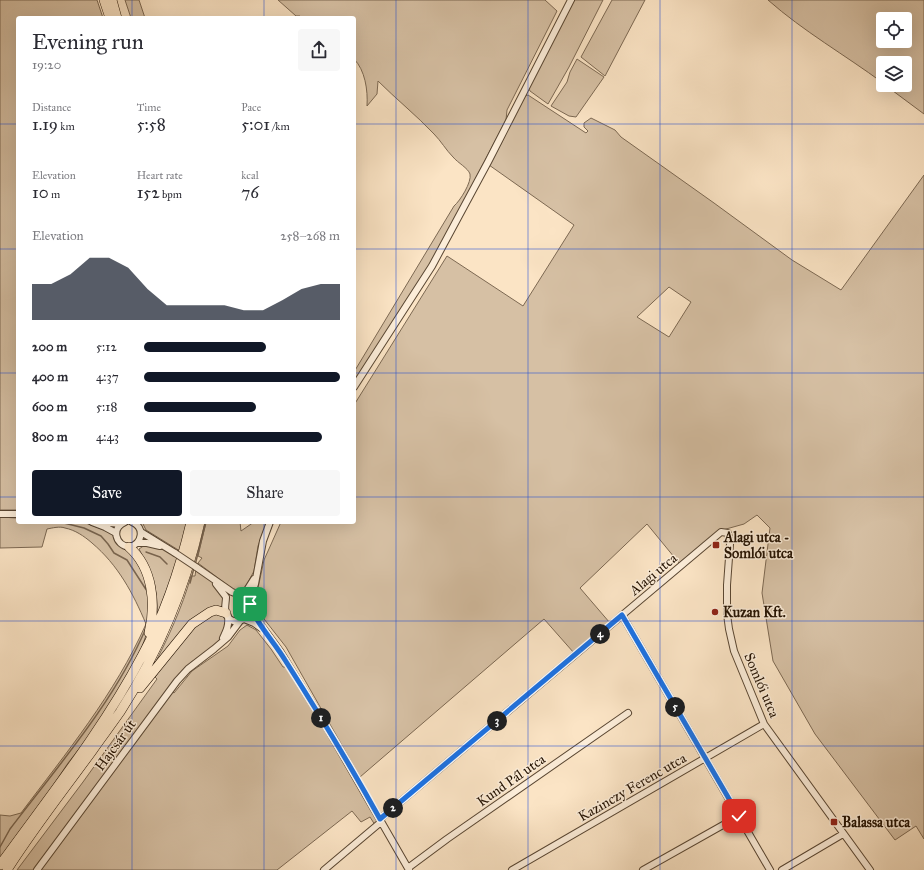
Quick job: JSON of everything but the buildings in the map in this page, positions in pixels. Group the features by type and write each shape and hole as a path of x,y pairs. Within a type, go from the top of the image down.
{"highway":[{"path":"104,0 109,16"},
{"path":"112,0 116,16"},
{"path":"0,865 98,728 126,685 158,624 180,564 190,524"},
{"path":"119,713 150,660 174,608 188,567 199,524"},
{"path":"134,545 136,553 147,576 152,596 152,620 146,649"},
{"path":"7,870 22,846 119,713 192,624 210,612 216,610 227,615"}],"street":[{"path":"356,384 435,260 488,162 570,0"},
{"path":"0,514 16,514"},
{"path":"97,524 116,533"},
{"path":"122,524 118,527 116,533 118,542 121,545 147,543 164,547"},
{"path":"135,524 141,532 238,595 245,597 249,601 251,609 329,731 408,869"},
{"path":"249,601 258,572 263,541 269,524"},
{"path":"134,545 141,536 141,532"},
{"name":"Alagi utca","path":"324,870 720,532"},
{"name":"Somlói utca","path":"720,532 728,533 730,544 727,585 727,614 729,630 734,651 764,724 870,870"},
{"path":"226,602 232,596 238,595 251,584 258,572"},
{"path":"210,577 226,597 225,610 227,615 235,621 242,620 248,617 251,609"},
{"name":"Hajcsár út","path":"220,643 228,629 229,623 227,615"},
{"path":"622,615 770,870"},
{"path":"242,620 254,623 270,638"},
{"name":"Hajcsár út","path":"38,870 177,680 188,669 228,637 242,620"},
{"name":"Kund Pál utca","path":"408,869 453,834 628,713"},
{"name":"Kazinczy Ferenc utca","path":"512,870 764,724"},
{"path":"642,870 739,816"},
{"path":"782,870 843,834"}],"shaded area":[{"path":"0,0 97,0 102,16 16,16 16,510 0,510"},
{"path":"125,0 139,0 144,16 130,16"},
{"path":"278,0 545,0 557,11 507,110 506,120 430,266 356,382 356,369 454,206 465,191 469,182 470,174 450,154 437,137 378,81 377,94 367,106 365,81 361,69 356,62 356,16 296,16"},
{"path":"574,0 603,0 569,67 548,104 530,91 528,87"},
{"path":"612,0 645,0 605,76 581,57"},
{"path":"768,0 924,0 924,114 894,92 912,92 912,56 876,56 876,78 810,33"},
{"path":"577,59 604,77 576,117 569,116 551,106 567,82 570,72"},
{"path":"528,95 586,133 588,131 584,127 584,123 591,118 615,130 621,137 792,260 841,290 924,175 924,839 916,826 895,840 815,734 773,661 762,593 770,528 757,515 744,524 719,531 679,563 647,524 580,588 610,623 574,653 544,619 360,777 286,647 257,610 255,597 264,560 280,524 356,524 356,402 447,256 523,306 574,225 489,165 522,100","holes":["669,287 691,302 669,337 637,317"]},
{"path":"0,517 16,518 16,524 88,524 112,533 119,545 131,551 148,583 149,627 139,655 97,726 68,763 0,862 0,815 10,816 21,813 105,699 134,650 146,624 136,601 124,580 110,561 86,538 72,530 63,527 47,529 42,547 0,548"},
{"path":"143,524 187,524 180,551 146,530"},
{"path":"206,524 240,524 241,531 251,524 266,524 258,546 254,571 245,588 242,590 234,590 198,563 202,558 198,556"},
{"path":"145,545 162,548 178,558 155,624 157,598 154,583 139,549"},
{"path":"196,569 224,594 223,606 215,608 153,667 174,623 191,576 195,576"},
{"path":"218,613 224,616 227,623 221,638 212,648 186,667 169,689 174,693 192,671 228,646 240,630 247,625 256,630 283,667 287,667 378,820 375,825 370,817 361,822 352,811 277,870 17,870 83,782 157,679 155,677 182,640 199,623"}],"waterway":[{"path":"68,524 84,528 101,536 114,553 127,560 147,591"},
{"path":"195,565 205,524"},
{"path":"146,552 160,557 167,564"},
{"path":"190,583 194,568"},
{"path":"0,847 10,829 66,757 102,707 133,655 146,628"}],"place":[{"name":"Alagi utca - Somlói utca","path":"716,545"},
{"name":"Kuzan Kft.","path":"715,612"},
{"name":"Balassa utca","path":"834,822"}],"route":[{"path":"250,604 253,614 280,651 380,819 622,615 739,816"}]}
